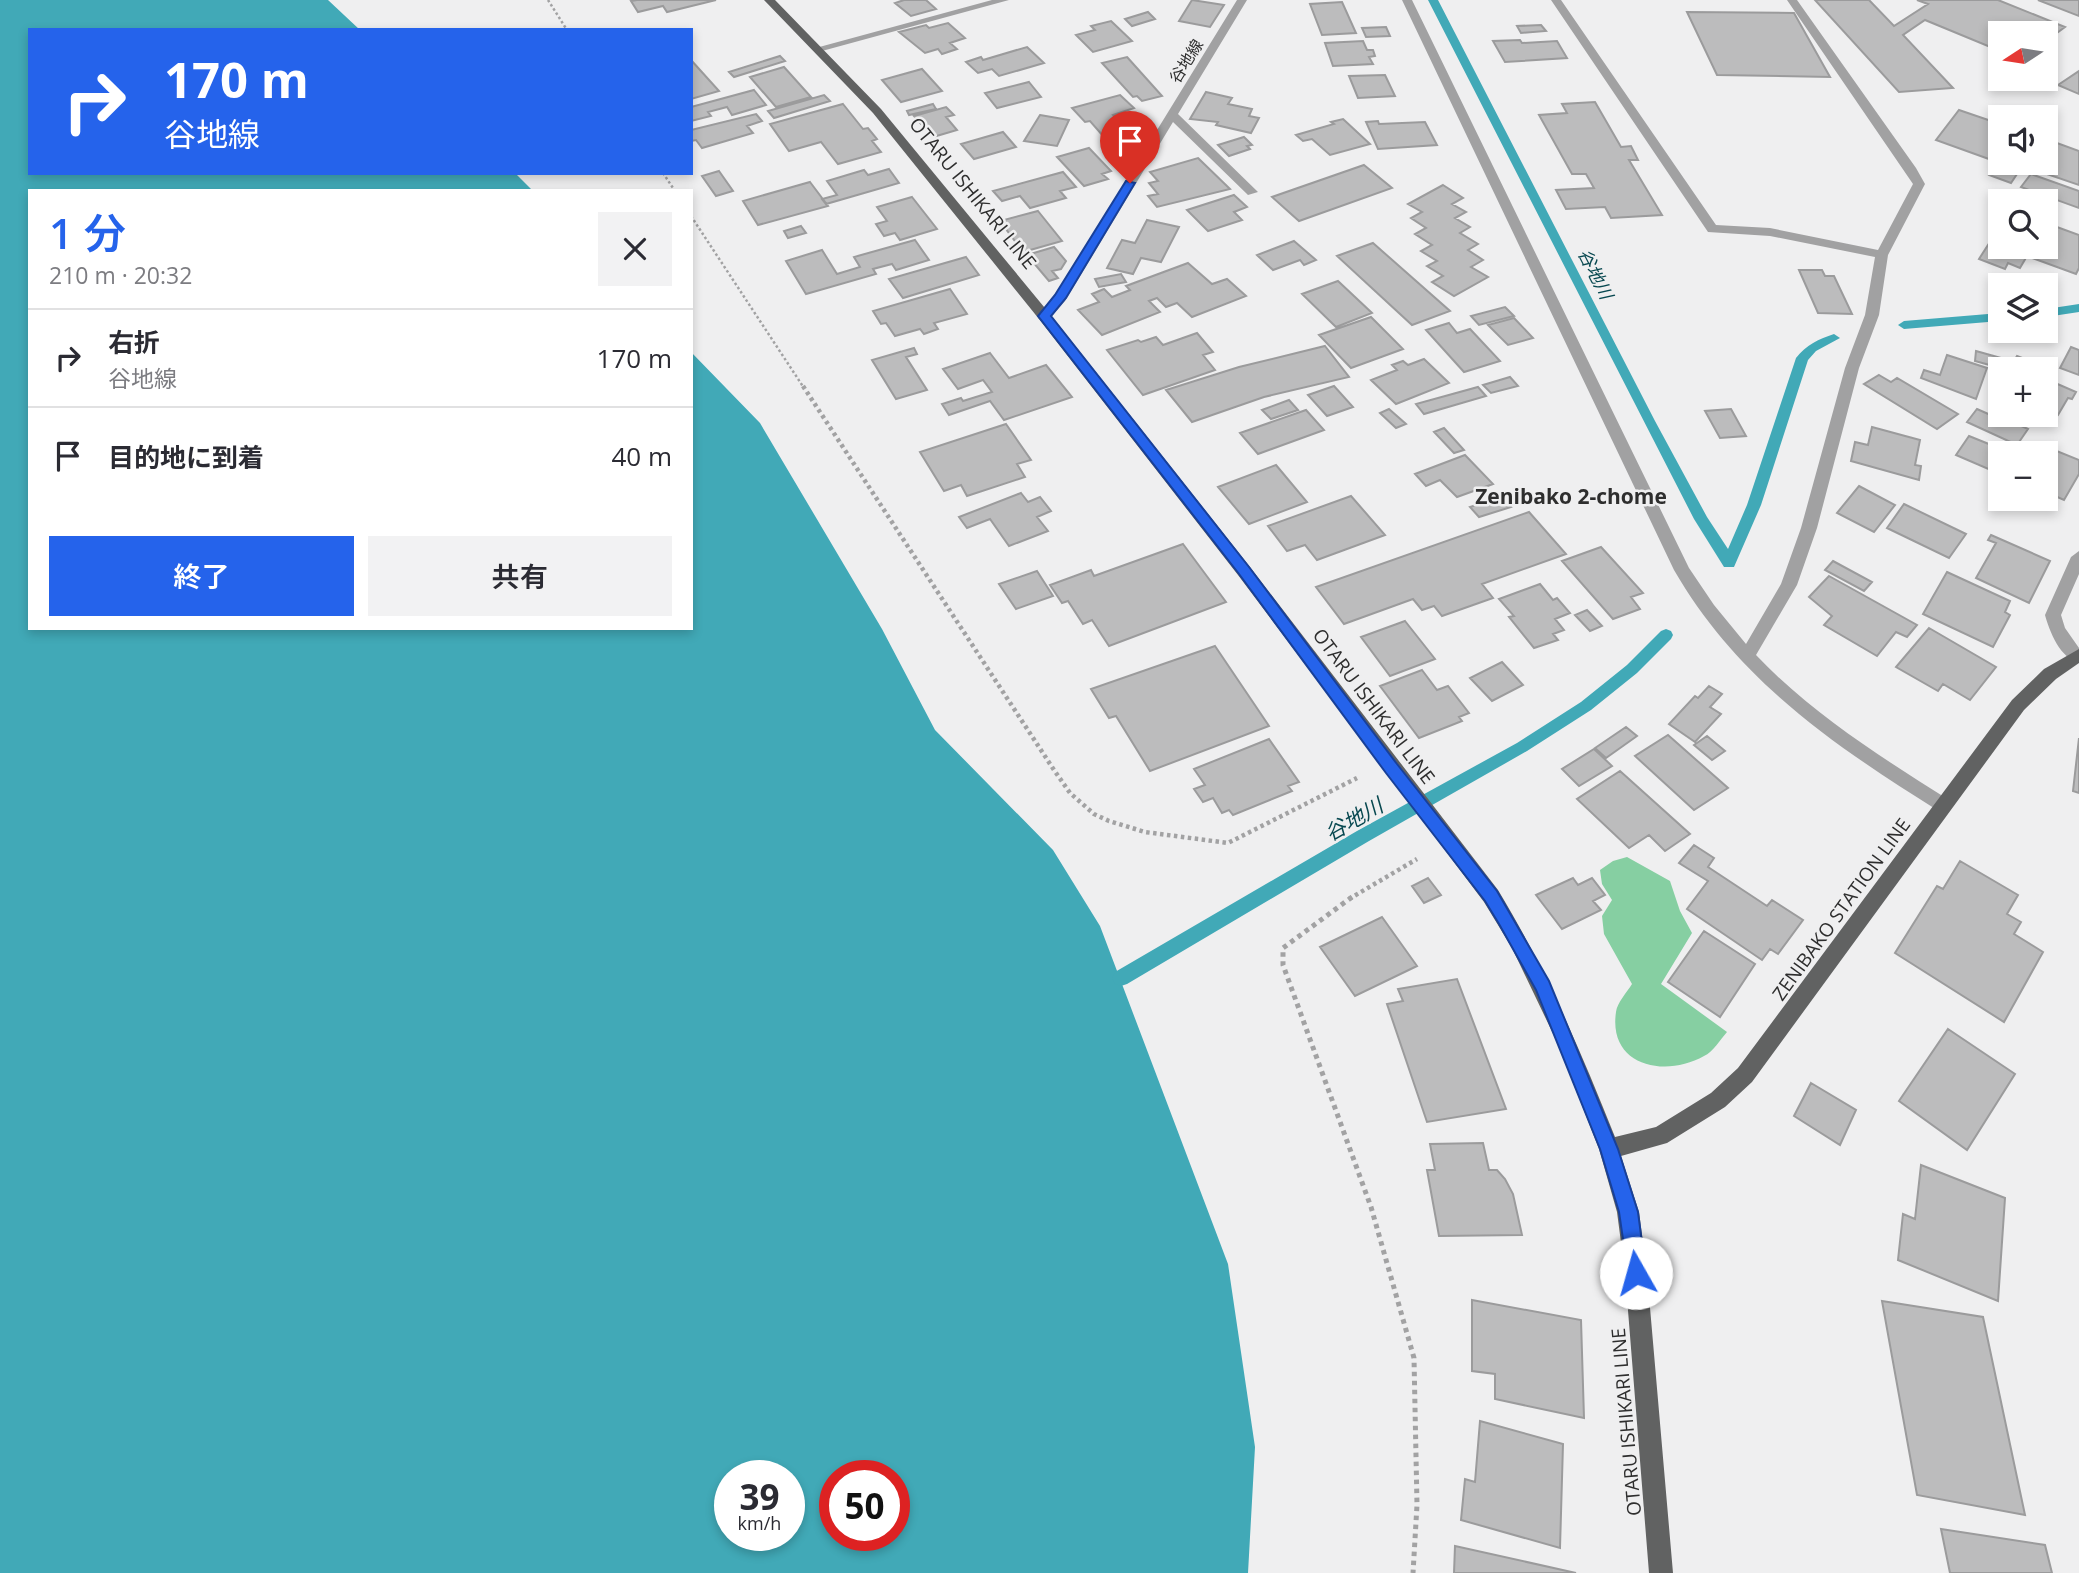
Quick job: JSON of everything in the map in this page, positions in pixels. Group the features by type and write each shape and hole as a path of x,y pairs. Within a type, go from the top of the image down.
{"main road":[{"name":"OTARU ISHIKARI LINE","path":"769,0 877,111 1044,316 1244,571 1491,896 1543,986 1609,1149 1629,1212 1661,1573"},
{"name":"ZENIBAKO STATION LINE","path":"1609,1149 1660,1136 1718,1100 1745,1075 2018,705 2050,674 2077,656"}],"street":[{"path":"818,49 1004,0"},
{"name":"谷地線","path":"1044,316 1060,298 1242,0"},
{"path":"1407,0 1682,569 1717,624 1746,658 1801,709 1841,740 1944,805"},
{"path":"1556,0 1712,229 1770,232 1882,255"},
{"path":"1746,658 1789,585 1809,528 1852,368 1872,315 1882,255 1919,184 1792,0"},
{"path":"1171,114 1252,192"},
{"path":"2077,656 2057,630 2053,615 2079,557"}],"path":[{"path":"548,0 566,28"},
{"path":"693,219 1054,770 1070,793 1094,814 1144,832 1228,844 1367,773"},
{"path":"1413,1573 1417,1505 1414,1358 1371,1207 1283,965 1283,948 1362,889 1420,857"}],"green space":[{"path":"1627,857 1670,881 1680,911 1692,933 1661,984 1727,1032 1710,1052 1689,1063 1657,1066 1642,1063 1621,1045 1616,1030 1617,1009 1632,984 1604,934 1602,916 1612,900 1602,884 1600,870 1613,861"}],"water":[{"path":"0,0 328,0 358,28 28,28 28,175 517,175 531,189 28,189 28,630 693,630 693,354 760,423 882,629 935,730 1053,850 1100,926 1228,1264 1255,1447 1248,1573 0,1573"}],"building":[{"path":"716,0 667,12 663,6 638,12 631,1"},
{"path":"904,0 926,0 936,9 911,16 895,3"},
{"path":"1192,0 1224,5 1210,27 1179,21"},
{"path":"1815,0 1869,0 1894,26 1928,4 1917,0 1998,0 2050,21 1988,21 1988,46 1925,20 1903,35 1953,88 1899,92"},
{"path":"2038,0 2079,0 2079,16"},
{"path":"1342,2 1356,33 1322,35 1310,4"},
{"path":"1148,12 1155,19 1132,26 1125,19"},
{"path":"1687,12 1794,13 1830,77 1717,75"},
{"path":"1111,21 1132,41 1093,52 1076,35 1095,30 1091,26"},
{"path":"948,23 965,38 950,43 957,49 942,54 938,49 925,53 899,32 926,25 929,28"},
{"path":"1541,25 1546,31 1521,33 1517,26"},
{"path":"1386,27 1390,36 1366,37 1362,28"},
{"path":"1520,40 1522,43 1557,41 1567,58 1505,62 1493,41"},
{"path":"1363,41 1367,50 1373,50 1375,56 1369,57 1373,64 1333,66 1325,43"},
{"path":"1027,47 1044,63 999,76 992,69 978,73 966,62 981,57 983,60"},
{"path":"780,56 785,61 734,77 729,72"},
{"path":"1127,57 1162,96 1142,101 1137,96 1133,97 1102,63"},
{"path":"693,62 719,91 693,98"},
{"path":"784,67 811,97 776,107 750,77"},
{"path":"922,69 942,91 901,102 882,80"},
{"path":"2079,71 2079,94 2058,85"},
{"path":"1385,75 1395,96 1358,98 1349,76"},
{"path":"1029,82 1041,97 997,108 985,93"},
{"path":"754,90 766,105 732,115 727,107 708,112 711,116 693,120 693,106"},
{"path":"1206,92 1232,98 1228,104 1252,109 1249,116 1259,118 1251,133 1216,125 1218,122 1190,119"},
{"path":"824,95 830,101 774,118 768,111"},
{"path":"1120,95 1134,108 1113,115 1128,130 1104,137 1090,121 1085,122 1072,108"},
{"path":"1595,102 1621,147 1631,146 1638,160 1629,160 1662,215 1611,218 1605,207 1566,209 1556,190 1594,188 1586,174 1572,174 1539,115 1567,113 1562,104"},
{"path":"843,104 863,129 868,128 877,139 872,141 881,152 838,164 821,142 789,151 770,124"},
{"path":"933,104 936,109 909,115 907,111"},
{"path":"946,107 954,115 946,117 957,130 933,137 914,116"},
{"path":"1959,110 1988,120 1988,159 1936,140"},
{"path":"756,114 762,121 747,126 753,133 702,148 696,140 693,141 693,130"},
{"path":"1040,115 1069,120 1057,146 1024,141"},
{"path":"1343,119 1370,144 1330,155 1312,139 1303,141 1296,135 1334,124 1331,122"},
{"path":"1378,121 1379,124 1425,122 1437,145 1378,149 1366,122"},
{"path":"1003,132 1016,147 974,159 961,144"},
{"path":"1244,137 1252,145 1247,146 1250,149 1229,156 1218,145"},
{"path":"2058,143 2079,151 2079,185 2050,175 2058,175"},
{"path":"1089,148 1111,171 1102,174 1108,179 1084,186 1057,157"},
{"path":"1198,158 1230,189 1157,207 1148,196 1158,194 1149,183 1158,181 1150,172"},
{"path":"1364,165 1392,188 1299,221 1272,197"},
{"path":"889,169 899,183 826,204 822,199 837,195 827,181 864,170 868,175"},
{"path":"719,171 733,191 716,196 702,176"},
{"path":"1063,172 1076,187 1060,191 1066,198 1030,208 1020,196 1002,201 993,191"},
{"path":"1989,175 2016,175 2011,183"},
{"path":"2030,175 2034,175 2079,191 2079,208 2058,200 2058,189 2021,187"},
{"path":"810,182 828,206 758,225 743,201"},
{"path":"1443,185 1463,198 1452,204 1466,212 1455,218 1470,227 1460,233 1478,244 1468,250 1483,260 1471,267 1488,277 1454,296 1432,282 1443,276 1427,266 1437,261 1421,251 1432,245 1415,234 1426,228 1411,218 1422,212 1408,204"},
{"path":"1234,195 1247,207 1234,212 1242,220 1208,231 1187,210"},
{"path":"912,197 937,229 900,240 895,233 884,236 876,224 887,221 877,207"},
{"path":"1038,211 1062,241 1023,252 1000,221"},
{"path":"1147,220 1179,227 1161,262 1141,258 1133,274 1107,268 1122,240 1135,243"},
{"path":"801,226 806,233 788,238 784,231"},
{"path":"2058,227 2079,235 2079,268 2076,274 2035,259 2058,259"},
{"path":"915,240 929,260 896,270 892,264 873,269 876,274 806,294 786,261 822,250 837,274 860,267 854,257"},
{"path":"1294,241 1316,260 1304,265 1300,260 1273,270 1257,255"},
{"path":"1373,243 1450,311 1412,325 1337,256"},
{"path":"1988,245 1988,259 2025,259 2020,268 2008,263 2005,269 1979,259"},
{"path":"1054,247 1066,261 1061,269 1052,271 1058,278 1049,281 1027,255"},
{"path":"966,257 979,275 903,298 889,279"},
{"path":"1188,263 1212,284 1227,279 1246,296 1192,317 1177,303 1166,307 1157,298 1149,301 1160,312 1102,335 1078,310 1099,302 1092,294 1104,289 1112,297 1130,290 1126,286"},
{"path":"1799,270 1822,270 1825,276 1834,276 1852,314 1818,313"},
{"path":"1121,274 1126,282 1099,287 1095,279"},
{"path":"1338,281 1372,313 1336,327 1302,294"},
{"path":"950,289 967,314 934,323 938,329 924,334 920,329 895,336 886,323 881,324 873,311"},
{"path":"1505,307 1514,316 1479,325 1471,316"},
{"path":"1371,317 1403,349 1351,368 1319,335"},
{"path":"1514,318 1533,338 1508,345 1488,325"},
{"path":"1449,323 1457,333 1470,329 1500,361 1464,372 1426,330"},
{"path":"1197,333 1213,352 1203,355 1215,370 1143,395 1107,350 1156,337 1163,345"},
{"path":"1325,346 1349,377 1264,397 1192,422 1166,390 1239,367"},
{"path":"2071,347 2079,350 2079,375 2060,368"},
{"path":"914,348 917,354 906,357 927,390 896,399 872,360"},
{"path":"1976,351 1997,357 1988,357 1988,365 1975,361"},
{"path":"990,353 1009,378 1046,365 1072,397 1004,420 990,401 949,415 942,404 992,392 983,380 958,389 943,369"},
{"path":"1947,355 1987,368 1976,399 1921,378 1924,370 1940,375"},
{"path":"1424,359 1449,383 1396,404 1371,380 1397,370 1392,365 1403,361 1408,365"},
{"path":"1879,375 1891,382 1897,378 1958,414 1937,429 1864,384"},
{"path":"1510,377 1518,386 1491,393 1483,385"},
{"path":"2058,384 2076,392 2072,399 2068,398 2058,415"},
{"path":"1334,386 1353,407 1327,416 1308,395"},
{"path":"1478,387 1486,396 1424,414 1416,404"},
{"path":"1289,400 1298,410 1271,419 1262,410"},
{"path":"1389,409 1406,424 1396,428 1380,413"},
{"path":"1731,409 1746,436 1720,438 1705,411"},
{"path":"1977,409 1988,414 1988,427 2028,429 2020,441 2008,441 1967,422"},
{"path":"1306,410 1324,430 1258,454 1240,433"},
{"path":"1006,424 1031,460 1017,464 1025,477 967,496 961,485 944,491 920,452"},
{"path":"1872,427 1920,440 1915,465 1921,466 1919,480 1851,461 1855,442 1868,445"},
{"path":"1444,428 1464,450 1454,453 1434,432"},
{"path":"1969,436 1988,444 1988,469 1956,455"},
{"path":"2058,452 2079,460 2079,474 2064,500 2058,497"},
{"path":"1465,455 1493,484 1457,497 1440,480 1426,486 1415,474"},
{"path":"1276,465 1307,502 1249,524 1218,487"},
{"path":"1859,486 1895,505 1874,532 1837,513"},
{"path":"1021,493 1028,502 1040,497 1051,511 1037,517 1048,531 1009,546 990,519 967,528 959,517"},
{"path":"1351,496 1385,535 1317,560 1305,545 1287,551 1268,526"},
{"path":"1502,497 1511,507 1479,517 1470,507"},
{"path":"1904,504 1966,534 1949,558 1887,528"},
{"path":"1529,512 1566,554 1482,584 1493,598 1442,616 1434,606 1422,610 1413,599 1344,624 1316,587"},
{"path":"1991,535 2050,561 2029,603 1976,578 1996,543 1988,540"},
{"path":"1183,544 1226,602 1109,646 1092,620 1083,624 1068,601 1062,603 1050,585 1091,570 1094,576"},
{"path":"1601,547 1643,593 1631,597 1640,609 1613,619 1562,561"},
{"path":"1833,561 1872,582 1864,591 1825,570"},
{"path":"1037,571 1053,596 1016,609 999,584"},
{"path":"1947,572 2010,601 2005,612 2010,615 1993,647 1923,614"},
{"path":"1829,576 1917,625 1907,637 1896,632 1877,656 1824,625 1832,616 1809,597"},
{"path":"1540,584 1553,600 1557,598 1570,613 1555,619 1564,630 1553,634 1558,640 1534,648 1509,617 1514,616 1499,599"},
{"path":"1587,610 1602,626 1590,631 1575,615"},
{"path":"1405,621 1435,659 1390,676 1361,637"},
{"path":"1929,628 1996,667 1970,700 1943,684 1938,691 1896,667"},
{"path":"1215,646 1269,726 1150,771 1116,716 1109,718 1091,689"},
{"path":"1502,662 1523,685 1492,701 1470,678"},
{"path":"1422,670 1437,690 1448,686 1469,713 1459,717 1462,721 1419,738 1380,686"},
{"path":"1709,686 1722,694 1710,707 1721,714 1695,742 1669,724 1695,696 1698,698"},
{"path":"1626,727 1637,736 1606,758 1595,748"},
{"path":"1668,735 1728,788 1694,810 1635,756"},
{"path":"1707,736 1725,751 1712,760 1694,745"},
{"path":"2079,738 2079,793 2073,791"},
{"path":"1269,739 1299,782 1288,786 1292,791 1233,815 1229,810 1222,813 1213,798 1203,802 1194,789 1205,785 1194,769"},
{"path":"1594,749 1612,766 1579,786 1562,769"},
{"path":"1620,771 1690,834 1665,851 1649,835 1629,848 1577,799"},
{"path":"1694,845 1714,858 1708,867 1767,906 1772,900 1803,920 1778,954 1770,949 1762,960 1687,909 1708,881 1679,863"},
{"path":"1960,861 2018,895 2007,914 2021,922 2014,934 2043,952 2004,1022 1895,953 1937,886 1943,889"},
{"path":"1428,878 1441,895 1424,903 1412,886"},
{"path":"1573,878 1578,885 1592,878 1605,895 1593,901 1601,910 1562,929 1536,895"},
{"path":"1382,917 1417,966 1355,996 1320,947"},
{"path":"1704,931 1755,964 1720,1017 1668,982"},
{"path":"1457,979 1506,1109 1427,1122 1387,1004 1403,1001 1398,989"},
{"path":"1948,1029 2015,1074 1967,1150 1899,1101"},
{"path":"1811,1083 1856,1110 1840,1145 1794,1116"},
{"path":"1483,1143 1489,1170 1497,1170 1513,1194 1522,1235 1439,1236 1427,1170 1435,1170 1430,1144"},
{"path":"1921,1165 2005,1198 1998,1301 1898,1260 1903,1214 1915,1219"},
{"path":"1472,1300 1581,1320 1584,1418 1495,1399 1495,1374 1472,1371"},
{"path":"1882,1301 1983,1317 2025,1515 1917,1495"},
{"path":"1480,1421 1563,1444 1560,1548 1461,1520 1465,1479 1475,1482"},
{"path":"1941,1529 2045,1545 2052,1573 1950,1573"},
{"path":"1455,1546 1576,1573 1454,1573"}],"waterway":[{"name":"谷地川","path":"1433,0 1649,421 1701,519 1729,562"},
{"path":"2058,311 2079,308"},
{"path":"1904,325 1988,318"},
{"path":"1729,563 1754,505 1802,358 1812,348 1834,338"},
{"name":"谷地川","path":"1121,978 1363,836 1522,747 1586,706 1632,669 1666,635"}],"district":[{"name":"Zenibako 2-chome","path":"1571,497"}],"route":[{"path":"1130,183 1060,298 1044,316 1244,571 1491,896 1543,986 1609,1149 1629,1212 1636,1273"}]}
